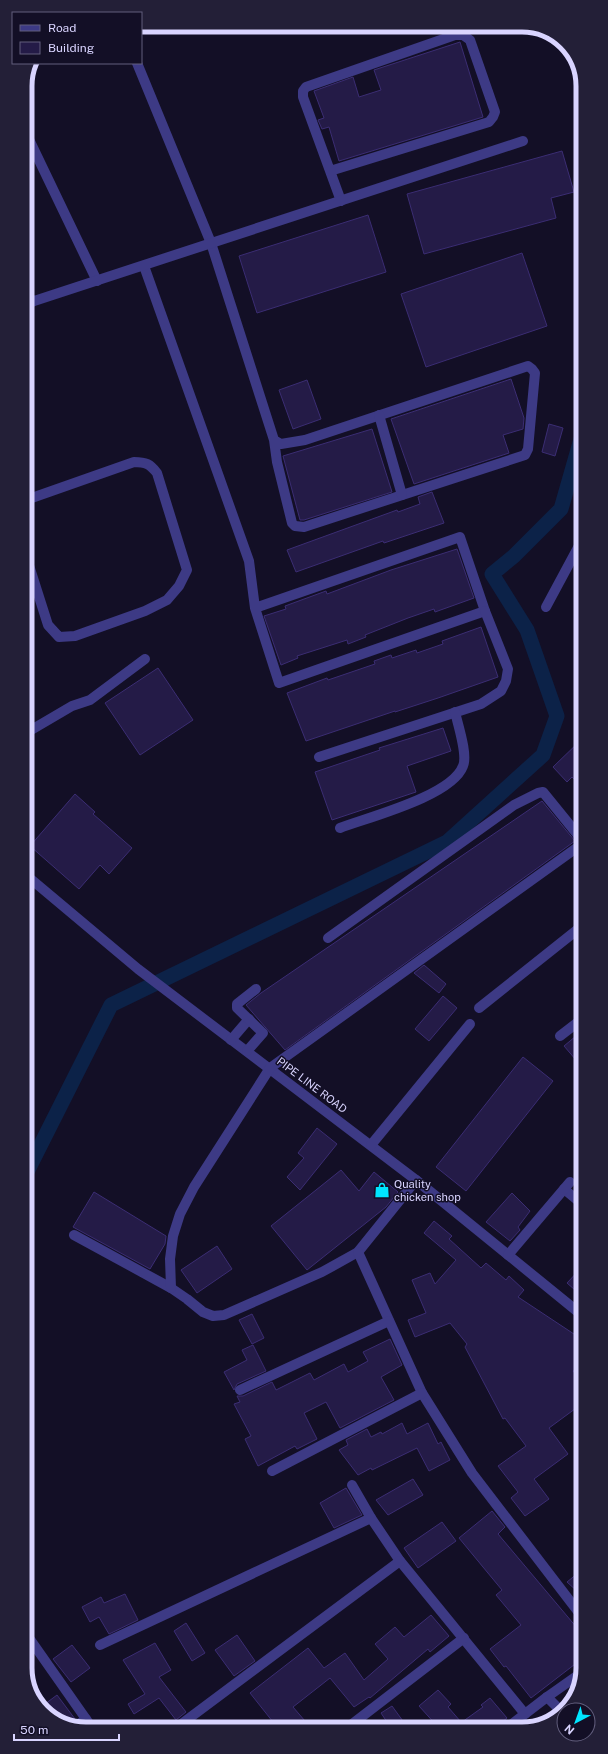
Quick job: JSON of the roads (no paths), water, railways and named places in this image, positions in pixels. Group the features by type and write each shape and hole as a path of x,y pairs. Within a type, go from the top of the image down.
{"street":[{"path":"330,171 489,122 495,112 470,40 463,35 455,35 306,87 303,91 303,97 330,171 341,201"},
{"path":"137,64 211,244 274,440 291,516 295,526 304,527 525,455 528,450 535,373 528,366 305,440 281,444 274,440"},
{"path":"32,302 523,141"},
{"path":"32,146 97,281"},
{"path":"144,266 249,561 255,608 279,683 485,611"},
{"path":"379,415 402,496"},
{"path":"32,498 134,462 145,462 151,465 157,473 187,570 179,586 167,600 144,611 75,636 59,637 48,625 32,583"},
{"path":"255,608 460,537 485,611 508,670 506,681 501,690 481,704 319,757"},
{"path":"546,607 576,551"},
{"path":"32,729 72,706 90,700 145,659"},
{"path":"340,828 430,796 458,774 463,767 465,758 455,712"},
{"path":"328,938 514,805 538,793 543,792 576,833"},
{"path":"171,1288 170,1259 173,1236 180,1214 194,1187 270,1068 576,848"},
{"name":"PIPE LINE ROAD","path":"32,879 138,969 416,1180 576,1311"},
{"path":"478,1008 576,931"},
{"path":"247,1051 263,1033 237,1008 237,1004 256,989"},
{"path":"231,1040 249,1020"},
{"path":"371,1145 470,1024"},
{"path":"560,1036 576,1024"},
{"path":"74,1235 171,1288 203,1312 212,1316 224,1315 322,1272 358,1252 416,1180"},
{"path":"508,1255 567,1186 576,1197"},
{"path":"358,1252 422,1393 472,1472 576,1609"},
{"path":"240,1390 389,1321"},
{"path":"272,1471 422,1393"},
{"path":"352,1485 370,1518 400,1561 525,1714"},
{"path":"100,1645 370,1518"},
{"path":"184,1722 400,1561"},
{"path":"354,1722 464,1638"},
{"path":"32,1642 88,1722"},
{"path":"515,1722 575,1677"},
{"path":"547,1697 556,1707"},
{"path":"82,1722 86,1719"}],"waterway":[{"path":"32,1162 111,1005 447,842 543,755 557,716 527,630 492,574 514,556 561,509 576,456"}],"place":[{"name":"Quality chicken shop","path":"382,1190"}]}
